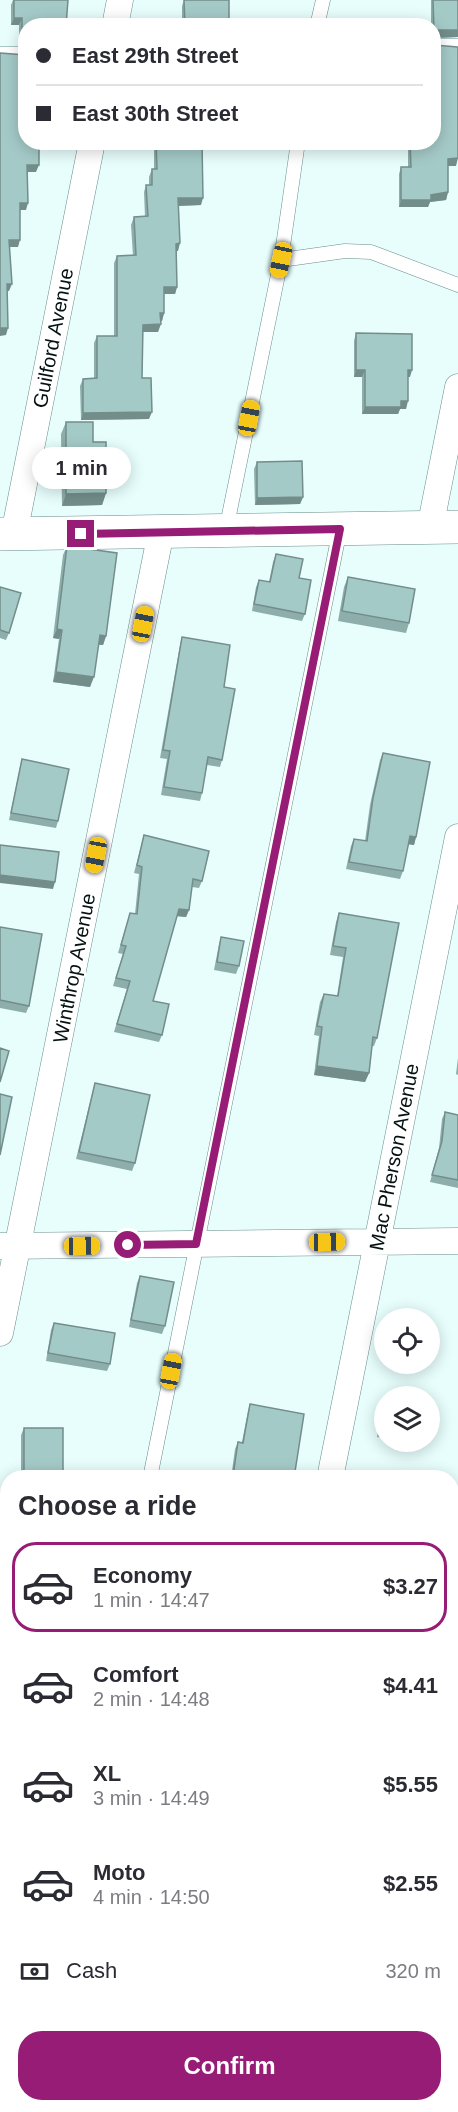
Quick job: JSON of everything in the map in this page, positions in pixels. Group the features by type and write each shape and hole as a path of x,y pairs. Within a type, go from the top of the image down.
{"main road":[{"path":"7,534 444,528"}],"street":[{"path":"117,18 120,0"},
{"name":"Guilford Avenue","path":"7,534 90,150"},
{"path":"444,528 458,387"},
{"name":"Winthrop Avenue","path":"0,1333 9,1246 161,532"},
{"name":"Mac Pherson Avenue","path":"332,1470 458,837"},
{"path":"9,1246 458,1241"}],"lane":[{"path":"319,18 323,0"},
{"path":"441,46 458,46"},
{"path":"0,54 18,54"},
{"path":"225,531 281,260 297,150"},
{"path":"281,260 345,251 371,252 458,285"},
{"path":"152,1470 340,529"}],"building":[{"path":"14,0 68,0 67,18 14,18"},
{"path":"184,0 229,0 229,18 185,18"},
{"path":"433,0 458,0 458,30 441,30 441,18 434,18"},
{"path":"441,46 458,47 458,158 448,159 448,192 431,195 431,200 401,200 401,167 411,167 410,150 441,150"},
{"path":"0,53 18,54 18,150 39,150 39,165 27,165 28,203 20,203 20,240 9,240 12,284 7,284 8,328 0,328"},
{"path":"156,150 202,150 203,198 178,198 180,243 176,244 177,287 164,287 164,313 160,313 161,324 143,325 142,378 151,378 152,412 83,413 83,379 97,378 97,336 117,336 117,256 136,255 134,217 148,216 146,185 152,185 152,169 157,169"},
{"path":"356,333 412,334 412,370 408,370 408,401 401,401 401,407 365,407 365,370 356,370"},
{"path":"66,422 93,422 93,442 106,442 106,493 66,494"},
{"path":"302,461 303,497 257,498 257,462"},
{"path":"67,546 117,553 106,636 100,635 94,677 56,672 62,630 57,629"},
{"path":"276,554 303,559 299,578 311,580 305,614 254,604 259,580 270,582"},
{"path":"348,577 415,589 409,623 342,611"},
{"path":"0,587 21,593 9,633 0,630"},
{"path":"182,637 230,645 224,687 235,689 222,760 208,757 202,793 164,787 170,751 163,750"},
{"path":"383,753 430,762 416,837 410,836 403,871 349,862 354,839 367,841"},
{"path":"22,759 69,769 58,821 11,813"},
{"path":"144,835 209,851 202,881 193,879 189,910 179,909 153,1001 169,1004 162,1035 117,1024 130,981 116,978 126,946 121,945 130,913 137,914 142,867 137,865"},
{"path":"0,845 59,852 55,882 0,875"},
{"path":"339,913 399,923 377,1038 373,1037 369,1073 317,1066 322,1027 317,1026 324,994 338,996 346,948 333,946"},
{"path":"0,927 42,934 29,1006 0,1000"},
{"path":"221,937 244,941 239,966 217,962"},
{"path":"0,1048 9,1051 0,1082"},
{"path":"95,1083 150,1095 135,1163 79,1152"},
{"path":"0,1094 12,1097 0,1155"},
{"path":"445,1112 458,1115 458,1180 432,1175 442,1141"},
{"path":"140,1276 174,1282 165,1326 131,1320"},
{"path":"54,1323 115,1333 110,1364 48,1353"},
{"path":"250,1404 304,1414 295,1470 234,1470 238,1442 243,1443"},
{"path":"24,1428 63,1428 63,1470 24,1470"}],"route":[{"path":"81,534 340,529 196,1244 128,1245"}]}
